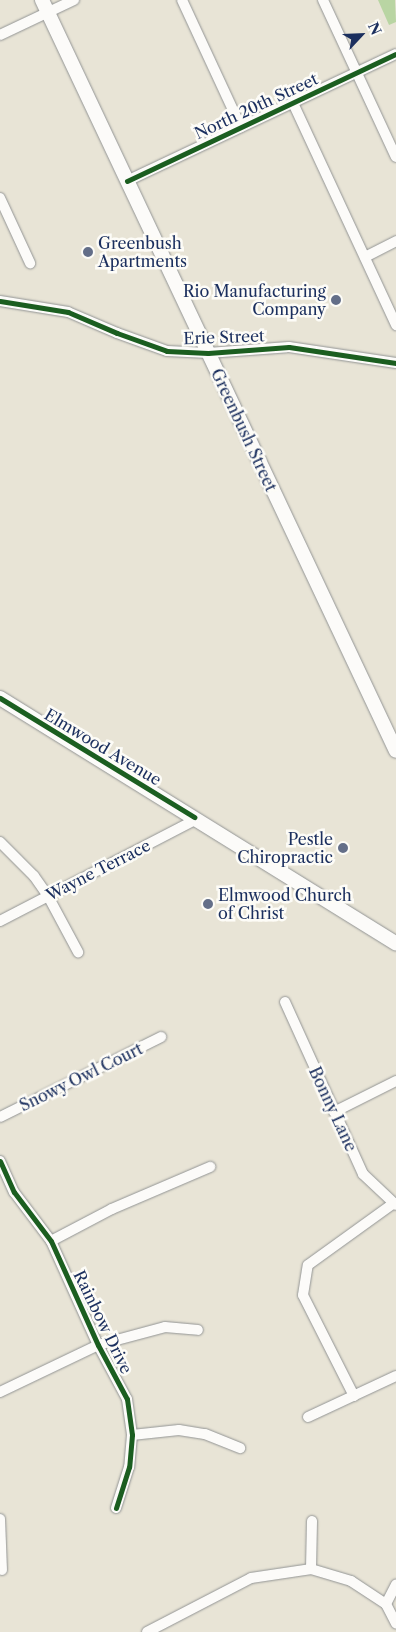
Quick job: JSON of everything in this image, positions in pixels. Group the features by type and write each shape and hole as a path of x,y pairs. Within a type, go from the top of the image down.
{"main road":[{"name":"Greenbush Street","path":"45,6 396,751"},
{"name":"Elmwood Avenue","path":"0,698 396,944"}],"street":[{"path":"0,35 45,6 74,0"},
{"path":"182,0 241,127"},
{"path":"323,0 396,157"},
{"name":"North 20th Street","path":"127,181 396,54"},
{"path":"293,103 396,325"},
{"path":"0,198 30,263"},
{"path":"364,257 396,242"},
{"name":"Erie Street","path":"0,301 68,312 117,333 167,350 208,354 289,347 396,363"},
{"name":"Wayne Terrace","path":"0,921 197,819"},
{"path":"0,842 19,858 48,896 78,952"},
{"name":"Bonny Lane","path":"285,1002 363,1174 395,1204"},
{"name":"Snowy Owl Court","path":"0,1117 161,1037"},
{"path":"334,1112 396,1081"},
{"name":"Rainbow Drive","path":"0,1161 14,1192 51,1241 98,1345 126,1399 132,1435 129,1467 116,1508"},
{"path":"51,1241 112,1209 210,1167"},
{"path":"354,1396 303,1295 308,1264 395,1204"},
{"path":"0,1392 98,1345 166,1328 198,1330"},
{"path":"308,1417 396,1376"},
{"path":"132,1435 179,1430 205,1434 240,1448"},
{"path":"0,1519 2,1570"},
{"path":"311,1569 312,1521"},
{"path":"147,1632 251,1578 311,1569 351,1581 386,1604 396,1624"},
{"path":"386,1604 396,1584"}],"green space":[{"path":"378,0 395,0 396,22 389,25"}],"cycle path":[{"path":"127,181 396,54"},
{"path":"0,301 68,312 117,333 167,351 208,353 289,347 396,363"},
{"path":"0,698 194,817"},
{"path":"0,1161 14,1192 51,1241 98,1345 127,1399 132,1435 129,1467 116,1508"}],"place":[{"name":"Greenbush Apartments","path":"88,252"},
{"name":"Rio Manufacturing Company","path":"336,300"},
{"name":"Pestle Chiropractic","path":"343,848"},
{"name":"Elmwood Church of Christ","path":"208,904"}]}
